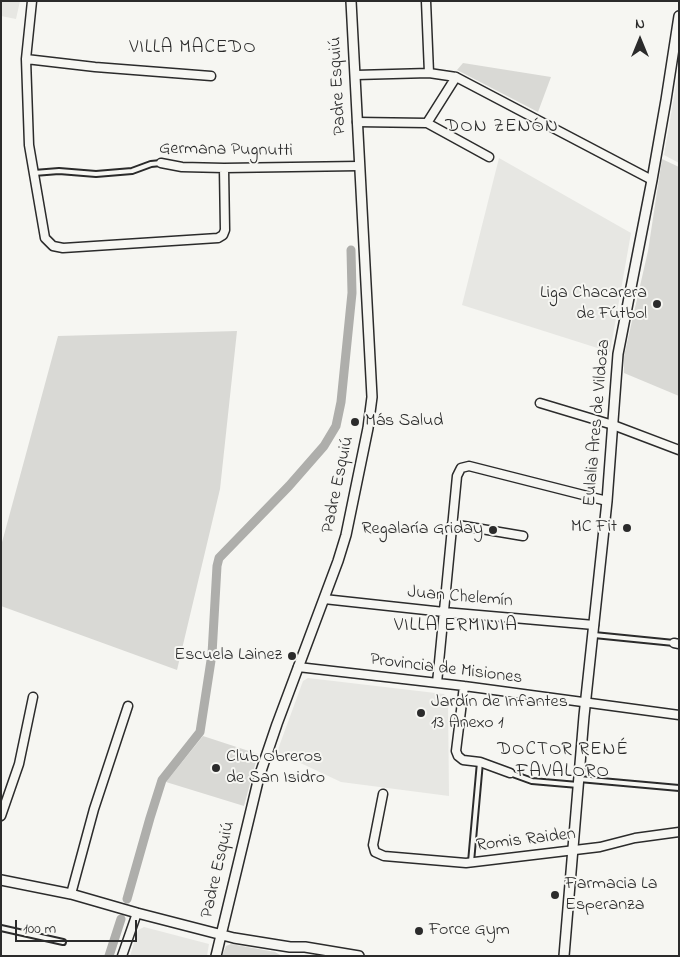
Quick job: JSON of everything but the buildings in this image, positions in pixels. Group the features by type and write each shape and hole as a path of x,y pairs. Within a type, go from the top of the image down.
{"street":[{"path":"32,1 26,59 29,145 45,238 53,246 72,248 218,238 223,235 225,230 224,168"},
{"name":"Padre Esquiú","path":"216,956 259,777 338,561 348,526 368,428 372,397 359,166 356,75 350,1"},
{"path":"426,1 429,73"},
{"name":"Eulalia Ares de Vildoza","path":"564,956 585,703 607,500 618,354 652,180 679,16"},
{"path":"26,59 95,67 211,76"},
{"path":"356,75 429,73 456,77 652,180"},
{"path":"427,123 456,77"},
{"path":"357,122 427,123 489,157"},
{"name":"Germana Pugnutti","path":"161,163 182,167 224,168 359,166"},
{"path":"540,403 613,425 679,450"},
{"path":"436,683 457,476 461,468 469,466 607,500"},
{"path":"452,524 523,536"},
{"name":"Juan Chelemín","path":"324,599 594,625"},
{"name":"Provincia de Misiones","path":"298,667 679,714"},
{"path":"464,686 456,751 458,756 463,760 480,762 510,773"},
{"path":"1,816 19,764 33,697"},
{"path":"71,894 94,809 128,706"},
{"name":"Romis Raiden","path":"383,794 373,845 375,852 384,856 471,862 600,847 635,838 679,832"},
{"path":"1,880 71,894 290,952 305,946 359,956"},
{"path":"122,956 137,913"}],"lane":[{"name":"Germana Pugnutti","path":"34,173 59,171 96,174 132,170 161,163"},
{"path":"593,635 676,643"},
{"path":"471,862 480,762"},
{"path":"510,773 532,782 579,782 679,788"},
{"path":"1,928 63,942"}],"shaded area":[{"path":"1,1 20,1 16,19 1,16"},
{"path":"463,63 551,77 538,112 457,70"},
{"path":"679,68 679,163 664,155"},
{"path":"499,158 631,233 610,352 462,305"},
{"name":"Liga Chacarera de Fútbol","path":"662,159 679,167 679,396 624,373 624,356 648,251"},
{"path":"237,331 220,489 177,670 1,606 1,546 58,336"},
{"path":"308,678 444,694 448,700 449,796 341,782 277,752 303,681"},
{"name":"Club Obreros de San Isidro","path":"203,736 258,754 244,806 166,782"},
{"path":"144,927 209,944 207,956 130,956 138,930"},
{"path":"231,944 275,952 282,956 222,956 226,946"}],"waterway":[{"path":"127,899 162,780 200,732 212,654 219,558 289,486 324,446 336,426 341,402 352,293 351,250"},
{"path":"109,956 121,919"}],"place":[{"name":"Liga Chacarera de Fútbol","path":"657,304"},
{"name":"Más Salud","path":"355,422"},
{"name":"MC Fit","path":"627,528"},
{"name":"Regalaría Griday","path":"493,530"},
{"name":"Escuela Lainez","path":"292,656"},
{"name":"Jardín de Infantes 13 Anexo 1","path":"421,713"},
{"name":"Club Obreros de San Isidro","path":"216,768"},
{"name":"Farmacia La Esperanza","path":"555,895"},
{"name":"Force Gym","path":"419,931"}],"district":[{"name":"VILLA MACEDO","path":"193,49"},
{"name":"DON ZENÓN","path":"502,128"},
{"name":"VILLA ERMINIA","path":"456,627"},
{"name":"DOCTOR RENÉ FAVALORO","path":"563,762"}]}
